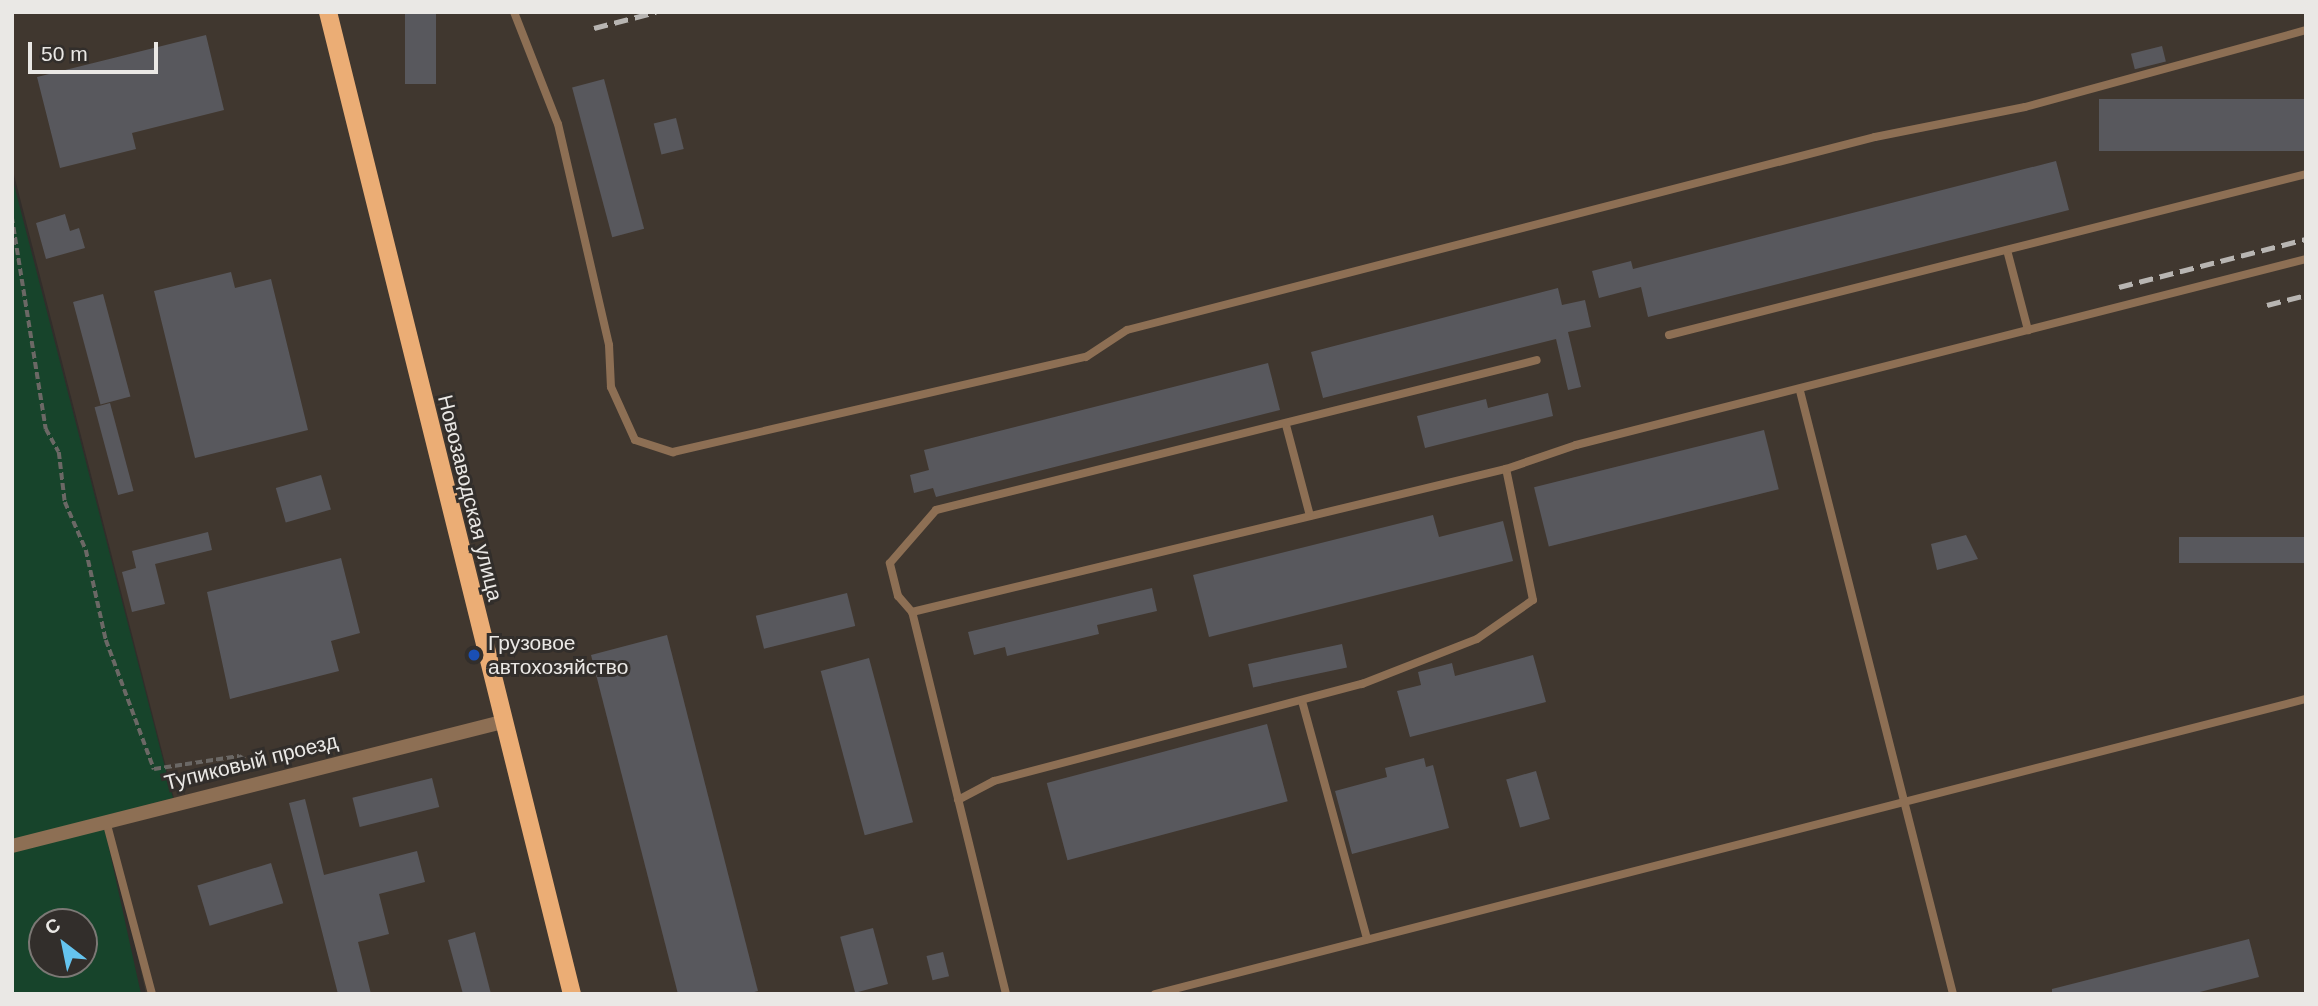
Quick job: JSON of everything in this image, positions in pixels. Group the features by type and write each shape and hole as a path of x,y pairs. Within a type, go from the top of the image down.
{"main road":[{"name":"Новозаводская улица","path":"328,12 502,722 572,994"}],"street":[{"name":"Тупиковый проезд","path":"12,846 274,776 502,722"}],"lane":[{"path":"514,12 558,124 609,345 611,387 635,440 673,452 1086,357 1127,330 1874,137 2025,107 2306,30"},
{"path":"1669,335 2306,174"},
{"path":"2007,250 2028,330"},
{"path":"912,612 1506,469 1576,445 1800,391 2306,259"},
{"path":"1006,994 912,612 898,596 891,563 936,510 1286,425 1537,360"},
{"path":"1800,391 1900,802 1953,994"},
{"path":"1286,425 1310,516"},
{"path":"958,800 995,781 1302,701 1477,639 1533,600 1506,469"},
{"path":"1155,994 2306,699"},
{"path":"1302,701 1367,939"},
{"path":"106,821 152,994"}],"path":[{"path":"12,217 46,429 59,452 65,502 86,550 106,640 154,769 239,756 274,776"}],"shaded area":[{"path":"12,12 323,12 495,720 174,798 12,167"},
{"path":"329,12 2306,12 2306,994 329,994"},
{"path":"498,726 567,994 146,994 109,823"}],"green space":[{"path":"12,177 173,798 12,840"},
{"path":"104,826 141,994 12,994 12,850"}],"building":[{"path":"405,12 436,12 436,84 405,84"},
{"path":"206,35 224,110 132,133 136,149 60,168 37,77"},
{"path":"2162,46 2166,62 2135,69 2131,54"},
{"path":"604,79 644,229 612,237 572,88"},
{"path":"2099,99 2306,99 2306,151 2099,151"},
{"path":"676,118 684,149 661,155 654,124"},
{"path":"2056,161 2069,210 1648,317 1641,287 1599,298 1592,271 1631,261 1633,269"},
{"path":"65,214 70,231 79,228 85,248 46,259 36,223"},
{"path":"231,272 235,288 271,279 308,430 195,458 154,291"},
{"path":"1558,288 1562,305 1585,300 1591,327 1568,332 1581,387 1568,390 1556,339 1323,398 1311,352"},
{"path":"103,294 130,396 100,404 73,302"},
{"path":"1268,363 1280,410 936,497 933,488 914,493 910,475 929,470 924,450"},
{"path":"1548,393 1553,416 1425,448 1417,416 1486,399 1488,408"},
{"path":"110,403 134,491 118,495 95,407"},
{"path":"1764,430 1779,489 1549,547 1534,487"},
{"path":"321,475 331,510 286,523 276,488"},
{"path":"1433,515 1439,537 1503,521 1513,561 1209,637 1193,575"},
{"path":"208,532 212,550 155,564 165,604 132,612 122,572 136,568 132,551"},
{"path":"1966,535 1978,559 1937,570 1931,544"},
{"path":"2179,537 2306,537 2306,563 2179,563"},
{"path":"341,558 360,633 331,641 339,671 230,699 207,592"},
{"path":"1152,588 1157,611 1097,625 1099,634 1007,656 1005,647 974,655 968,632"},
{"path":"847,593 855,626 764,649 756,616"},
{"path":"667,635 758,991 747,994 678,994 591,655"},
{"path":"1342,644 1347,667 1253,687 1248,664"},
{"path":"1533,655 1546,702 1410,737 1397,691 1421,685 1418,672 1452,663 1455,676"},
{"path":"869,658 913,822 865,835 821,671"},
{"path":"1267,724 1288,801 1067,860 1047,783"},
{"path":"1424,758 1426,767 1433,765 1449,828 1352,854 1335,791 1387,777 1385,768"},
{"path":"1536,771 1550,819 1520,828 1506,780"},
{"path":"432,778 439,807 360,827 352,798"},
{"path":"305,799 324,875 417,851 425,882 379,894 389,934 358,942 371,994 338,994 289,803"},
{"path":"271,863 283,903 210,926 197,886"},
{"path":"873,928 888,984 855,993 840,937"},
{"path":"475,932 491,994 463,994 448,940"},
{"path":"2249,939 2259,977 2192,994 2052,994 2052,989"},
{"path":"943,952 949,976 933,980 927,956"}],"railway":[{"path":"594,28 656,12"},
{"path":"2119,287 2306,239"},
{"path":"2267,305 2306,295"}],"place":[{"name":"Грузовое автохозяйство","path":"474,655"}]}
